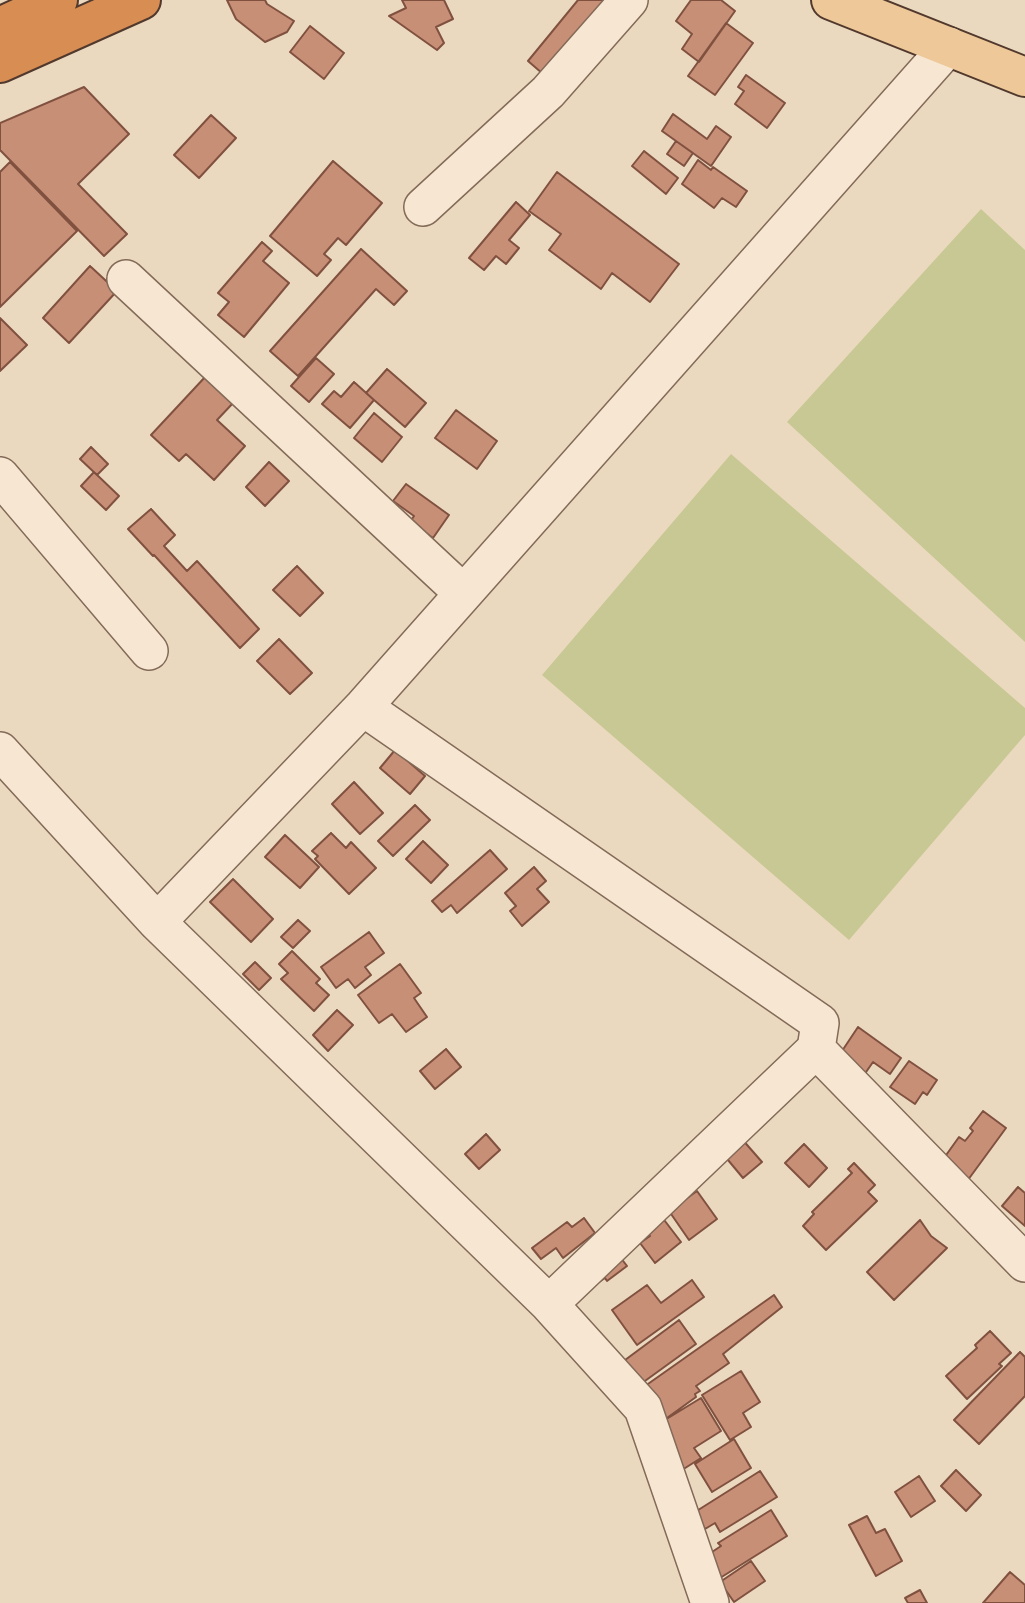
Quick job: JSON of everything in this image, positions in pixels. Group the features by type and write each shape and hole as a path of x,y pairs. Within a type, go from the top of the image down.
{"highway":[{"path":"0,27 58,0"},
{"path":"0,62 141,0"}],"main road":[{"path":"836,1 1025,77"}],"street":[{"path":"423,207 548,92 629,0"},
{"path":"157,922 363,707 948,46"},
{"path":"126,279 463,593"},
{"path":"0,476 149,651"},
{"path":"363,707 820,1023 816,1049 549,1304"},
{"path":"0,751 157,922 549,1304 643,1408 710,1603"},
{"path":"816,1049 1025,1264"}],"green space":[{"path":"981,209 1025,250 1025,642 787,422"},
{"path":"731,454 1025,708 1025,735 849,940 542,675"}],"building":[{"path":"227,0 265,0 294,21 287,32 265,42 236,19"},
{"path":"402,0 444,0 453,19 436,27 444,43 437,50 389,16 406,8"},
{"path":"578,0 616,0 550,80 528,61"},
{"path":"691,0 721,0 735,11 699,62 682,49 692,34 676,21"},
{"path":"726,23 753,43 715,95 688,76"},
{"path":"310,26 344,53 324,79 290,52"},
{"path":"746,75 785,103 767,128 735,104 744,91 738,87"},
{"path":"84,87 129,134 78,184 127,234 104,256 0,150 0,123"},
{"path":"673,114 707,139 716,126 731,137 711,166 662,131"},
{"path":"211,115 236,138 199,178 174,155"},
{"path":"676,141 693,153 684,166 667,154"},
{"path":"644,151 678,178 666,194 632,166"},
{"path":"698,160 711,170 713,167 747,191 736,207 722,198 714,208 682,184"},
{"path":"333,161 382,203 346,245 338,238 324,254 331,260 317,276 270,236"},
{"path":"10,162 77,231 0,307 0,172"},
{"path":"557,172 679,264 650,302 612,273 601,289 549,250 561,234 529,211"},
{"path":"516,202 530,215 509,240 519,248 506,264 496,256 484,270 469,258"},
{"path":"262,242 272,251 263,261 289,283 244,337 218,315 229,302 218,293"},
{"path":"361,249 407,291 394,305 376,289 298,376 270,351"},
{"path":"90,266 117,291 69,343 43,318"},
{"path":"0,318 27,345 0,371"},
{"path":"316,358 334,374 309,402 291,386"},
{"path":"387,369 426,403 405,427 366,393"},
{"path":"206,376 234,402 217,420 245,446 214,480 186,454 179,461 151,435"},
{"path":"354,382 374,400 350,428 322,404 334,391 341,397"},
{"path":"456,410 497,441 477,469 435,438"},
{"path":"374,413 402,437 382,462 354,438"},
{"path":"91,447 108,464 97,475 80,459"},
{"path":"269,462 289,481 265,506 246,487"},
{"path":"94,472 119,496 106,510 81,486"},
{"path":"406,484 449,515 433,538 410,522 414,516 393,501"},
{"path":"151,509 175,535 164,546 187,571 197,561 259,629 240,648 128,529"},
{"path":"297,566 323,593 300,616 273,590"},
{"path":"279,639 312,673 290,694 257,661"},
{"path":"395,750 425,776 410,794 380,768"},
{"path":"354,782 383,813 360,834 332,804"},
{"path":"415,805 430,820 393,856 378,841"},
{"path":"331,833 346,848 351,842 376,868 349,894 315,859 318,856 312,851"},
{"path":"285,835 319,867 300,888 265,857"},
{"path":"423,841 448,865 431,883 406,859"},
{"path":"490,850 507,869 457,913 451,905 442,912 432,901"},
{"path":"534,867 546,881 537,889 549,902 522,926 510,911 516,906 505,893"},
{"path":"233,879 273,919 251,942 210,902"},
{"path":"298,920 310,931 293,948 281,937"},
{"path":"369,932 384,953 365,967 371,975 355,988 348,979 336,988 321,967"},
{"path":"292,951 320,979 316,983 329,995 314,1011 281,979 288,973 279,964"},
{"path":"255,962 271,978 259,990 243,974"},
{"path":"400,964 421,993 414,998 427,1017 406,1032 392,1014 379,1023 358,995"},
{"path":"337,1010 353,1025 328,1051 313,1035"},
{"path":"858,1027 901,1058 890,1074 873,1062 864,1075 838,1057"},
{"path":"446,1049 461,1067 435,1089 420,1071"},
{"path":"909,1061 937,1080 927,1095 923,1092 915,1104 890,1087"},
{"path":"983,1111 1006,1128 965,1184 939,1165 959,1137 965,1141 973,1131 970,1128"},
{"path":"486,1134 500,1150 479,1169 465,1154"},
{"path":"741,1138 762,1162 743,1178 723,1154"},
{"path":"804,1144 827,1168 809,1187 785,1163"},
{"path":"854,1163 875,1185 868,1192 877,1201 826,1250 803,1226 814,1214 812,1212 852,1173 848,1169"},
{"path":"1018,1187 1025,1193 1025,1226 1002,1206"},
{"path":"697,1191 717,1219 689,1240 669,1211"},
{"path":"655,1208 681,1242 655,1263 640,1243 650,1236 639,1220"},
{"path":"584,1218 595,1233 563,1258 556,1248 541,1259 532,1248 567,1222 572,1227"},
{"path":"920,1220 931,1236 947,1248 894,1300 867,1272"},
{"path":"614,1249 627,1266 607,1281 605,1278 590,1288"},
{"path":"692,1280 704,1297 637,1345 612,1310 647,1285 661,1303"},
{"path":"774,1295 782,1307 723,1354 729,1363 696,1386 700,1391 695,1394 696,1397 660,1423 638,1391"},
{"path":"679,1320 696,1344 638,1386 621,1363"},
{"path":"990,1331 1011,1353 999,1364 1002,1366 967,1399 946,1376 977,1348 975,1345"},
{"path":"1020,1352 1025,1357 1025,1396 979,1444 954,1420"},
{"path":"741,1371 760,1402 743,1413 751,1427 730,1440 702,1395"},
{"path":"701,1398 721,1431 694,1448 701,1458 682,1470 655,1426"},
{"path":"734,1439 751,1468 712,1492 695,1464"},
{"path":"956,1470 981,1495 966,1511 941,1486"},
{"path":"760,1471 777,1497 720,1532 715,1523 705,1529 695,1512"},
{"path":"919,1476 935,1501 911,1517 895,1492"},
{"path":"771,1510 787,1536 720,1578 706,1556 721,1546 718,1543"},
{"path":"867,1516 876,1533 885,1529 902,1561 876,1576 849,1525"},
{"path":"751,1561 765,1581 734,1602 720,1582"},
{"path":"1010,1572 1025,1585 1025,1603 983,1603"},
{"path":"920,1590 927,1603 908,1603 905,1598"}]}
